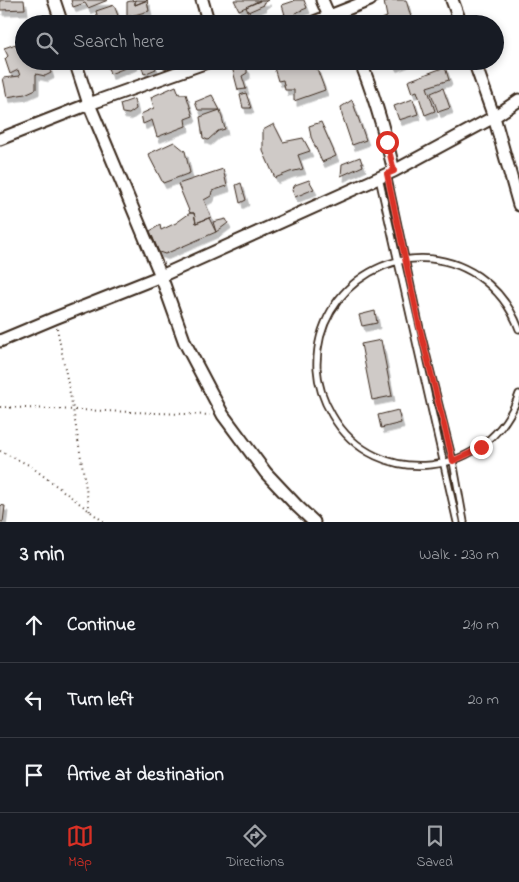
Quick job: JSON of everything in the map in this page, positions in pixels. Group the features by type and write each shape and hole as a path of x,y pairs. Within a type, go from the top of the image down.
{"street":[{"path":"54,0 59,15"},
{"path":"202,0 207,15"},
{"path":"322,0 330,15"},
{"path":"342,15 370,0"},
{"path":"452,0 458,15"},
{"path":"78,70 89,104 161,276 185,343 223,415 266,473 314,522"},
{"path":"0,138 185,70"},
{"path":"364,70 387,142 387,174"},
{"path":"477,70 494,117 519,205"},
{"path":"0,342 161,276 387,174 494,117 519,100"}],"lane":[{"path":"387,174 405,260 425,380 457,522"},
{"path":"387,174 398,261 432,378 453,461 464,522"},
{"path":"519,329 512,313 500,295 488,282 452,262 412,258 383,265 366,274 341,296 322,329 317,356 319,382 327,406 342,430 362,448 378,457 407,465 430,465 453,461 470,453 493,437 504,424 519,394"},
{"path":"425,380 432,378"}],"path":[{"path":"55,318 73,409 90,513"},
{"path":"0,407 223,415"},
{"path":"0,451 29,465 104,522"}],"building":[{"path":"0,0 24,0 25,9 0,10"},
{"path":"71,0 108,0 88,8 85,3 73,7"},
{"path":"135,0 148,0 135,5"},
{"path":"135,0 135,5 147,0 149,11 127,15 127,2"},
{"path":"234,0 260,0 260,1 239,10"},
{"path":"260,0 268,0 263,3 264,5 248,12 246,7"},
{"path":"304,0 307,8 295,13 296,15 285,15 282,5"},
{"path":"406,0 410,15 387,15 384,2"},
{"path":"114,5 118,15 97,15 96,11"},
{"path":"15,44 15,70 18,70 10,74 5,59 8,56 4,48"},
{"path":"18,70 50,70 51,73 45,76 36,74 36,89 25,94 7,97 3,78 20,76"},
{"path":"109,70 120,70 110,74"},
{"path":"143,70 154,70 144,74"},
{"path":"233,70 247,70 247,73 242,76 246,89 238,90"},
{"path":"275,70 317,70 325,90 294,101 294,90 285,90 283,80 278,81"},
{"path":"437,70 446,70 449,80 427,87 435,111 425,115 417,91 412,93 408,81"},
{"path":"176,86 179,94 186,94 193,116 185,119 186,126 157,137 152,120 143,124 141,114 154,108 151,97"},
{"path":"443,88 450,108 438,112 431,93"},
{"path":"246,93 251,108 243,108 240,95"},
{"path":"212,95 220,110 198,110 195,102"},
{"path":"134,99 136,109 129,114 122,113 120,104"},
{"path":"413,99 418,114 399,120 394,106"},
{"path":"352,100 366,140 352,145 341,107"},
{"path":"220,110 225,129 218,131 208,140 203,138 200,117"},
{"path":"321,122 336,156 322,162 311,137 309,126"},
{"path":"274,124 283,142 303,138 310,151 298,155 303,169 275,178 263,151 263,130"},
{"path":"174,142 185,151 190,173 163,183 148,154"},
{"path":"360,157 363,166 341,176 342,164"},
{"path":"223,169 227,186 212,191 211,196 204,200 211,217 196,223 194,213 190,213 178,184"},
{"path":"309,180 314,189 295,197 292,190 295,185"},
{"path":"241,183 246,200 240,203 236,185"},
{"path":"190,213 194,213 196,223 209,218 216,232 165,254 159,252 150,231 160,225 161,230 176,223"},
{"path":"226,219 228,223 216,232 213,222"},
{"path":"375,311 377,323 362,326 359,315"},
{"path":"381,340 392,396 372,400 361,344"},
{"path":"398,410 401,423 381,428 378,415"},
{"path":"0,505 5,506 3,522 0,522"}],"route":[{"path":"387,142 394,171 387,174 420,329 453,461 481,447"}]}
